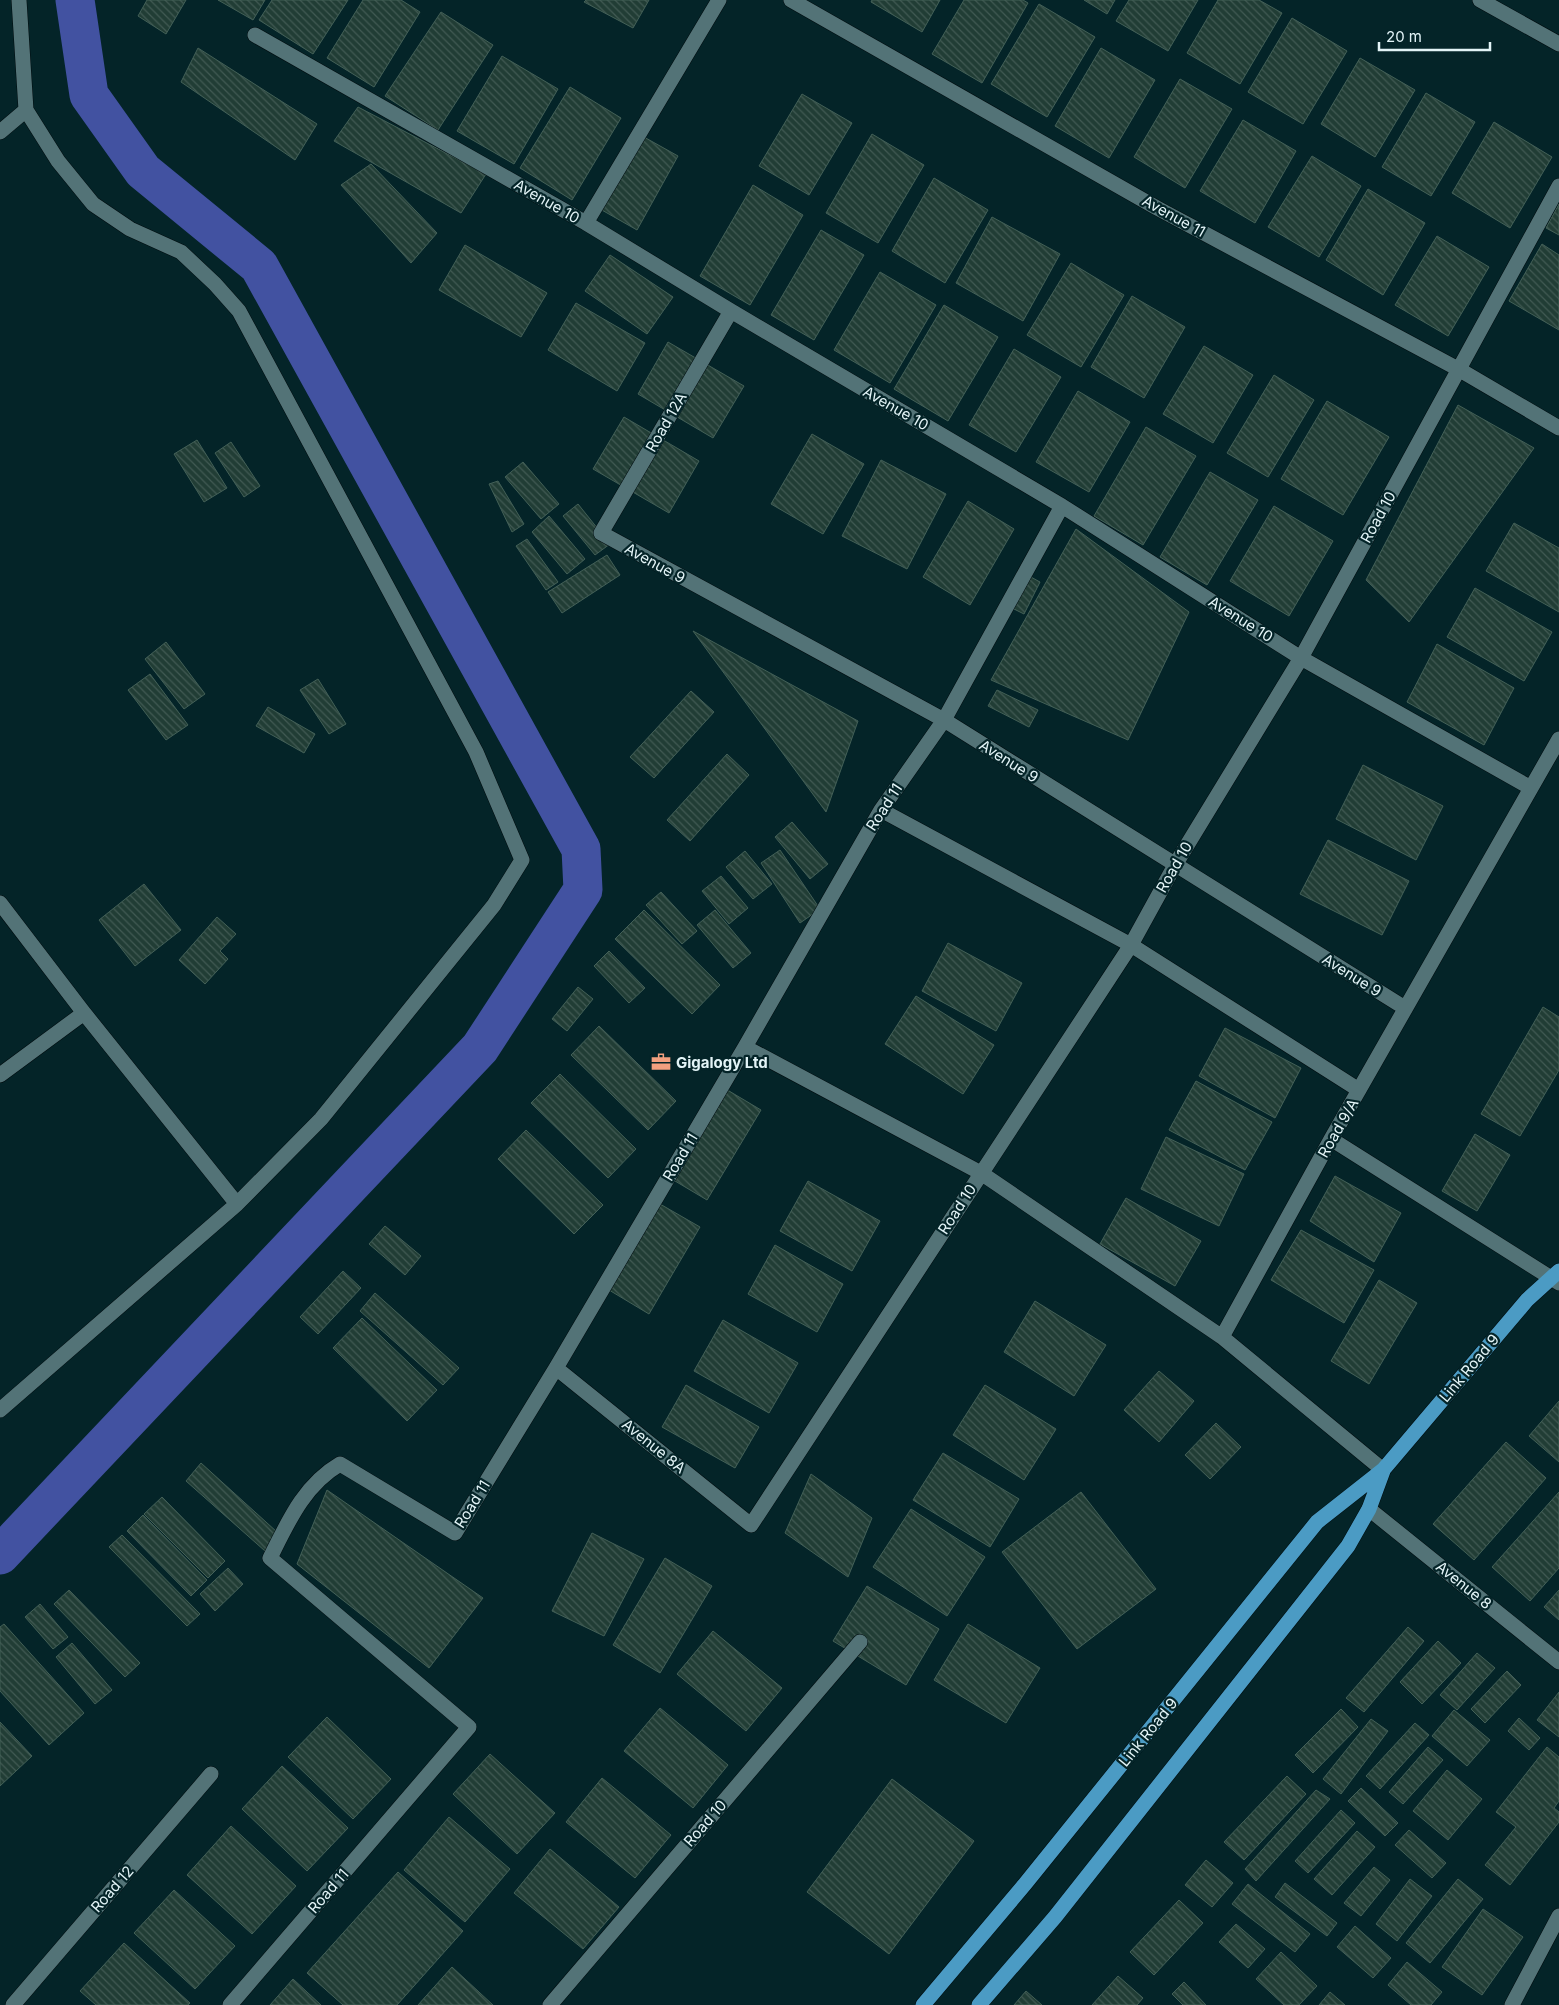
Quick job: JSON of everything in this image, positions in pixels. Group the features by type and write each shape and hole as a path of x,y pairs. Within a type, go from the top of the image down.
{"main road":[{"name":"Link Road 9","path":"923,2005 1025,1884 1317,1522 1383,1470 1527,1300 1556,1277"},
{"name":"Link Road 9","path":"980,2005 1055,1917 1348,1546 1369,1509 1383,1470"}],"street":[{"path":"0,1410 237,1204 321,1119 494,905 522,860 476,752 239,311 215,284 181,252 130,229 93,204 58,161 26,110 19,0"},
{"path":"586,223 719,0"},
{"name":"Avenue 11","path":"791,0 1157,208 1460,370 1559,428"},
{"path":"1480,0 1559,44"},
{"name":"Avenue 10","path":"255,36 586,223 731,311 1062,506 1301,658 1531,788"},
{"path":"0,132 26,110"},
{"name":"Road 10","path":"751,1525 1131,944 1175,865 1301,658 1559,186"},
{"name":"Road 12A","path":"600,533 731,311"},
{"name":"Road 11","path":"230,2005 470,1726 270,1558 296,1506 325,1473 340,1464 455,1533 556,1368 745,1047 881,810 944,720 1062,506"},
{"name":"Avenue 9","path":"600,533 944,720 1406,1008"},
{"name":"Road 9/A","path":"1222,1337 1331,1139 1559,739"},
{"path":"881,810 1131,944 1359,1090"},
{"path":"0,903 84,1013 237,1204"},
{"path":"0,1075 84,1013"},
{"path":"745,1047 981,1173 1222,1337 1383,1470"},
{"path":"1331,1139 1556,1277"},
{"name":"Avenue 8A","path":"556,1368 751,1525"},
{"name":"Avenue 8","path":"1369,1509 1559,1662"},
{"name":"Road 10","path":"550,2005 860,1642"},
{"name":"Road 12","path":"13,2005 211,1774"},
{"path":"1512,2005 1559,1916"}],"building":[{"path":"147,0 186,0 166,34 138,16"},
{"path":"218,0 265,0 253,20"},
{"path":"272,0 348,0 313,54 259,20"},
{"path":"363,0 401,0 420,12 374,87 327,58"},
{"path":"586,0 649,0 633,28 584,2"},
{"path":"872,0 940,0 922,32 871,2"},
{"path":"964,0 1023,0 1028,3 982,83 932,54"},
{"path":"1084,0 1115,0 1107,14"},
{"path":"1129,0 1198,0 1168,51 1116,21"},
{"path":"1218,0 1259,0 1282,13 1240,84 1187,53"},
{"path":"1039,4 1095,37 1047,117 991,84"},
{"path":"441,12 493,45 438,130 385,96"},
{"path":"1292,18 1347,51 1303,124 1248,92"},
{"path":"198,48 317,124 295,160 181,82"},
{"path":"1101,48 1155,80 1109,158 1055,126"},
{"path":"502,56 558,89 514,164 457,131"},
{"path":"1360,58 1415,90 1375,157 1321,124"},
{"path":"1180,79 1232,109 1185,188 1134,157"},
{"path":"570,87 621,118 572,200 520,168"},
{"path":"1426,93 1475,122 1431,196 1382,167"},
{"path":"802,94 852,123 809,195 759,166"},
{"path":"358,107 486,174 461,213 334,141"},
{"path":"1243,120 1296,151 1255,223 1200,191"},
{"path":"1494,122 1552,157 1510,228 1452,193"},
{"path":"635,132 678,156 637,230 593,205"},
{"path":"872,134 924,165 878,243 826,213"},
{"path":"1312,156 1361,186 1319,257 1268,227"},
{"path":"371,164 437,233 411,263 341,185"},
{"path":"934,178 988,210 945,283 892,251"},
{"path":"753,185 803,215 750,305 700,276"},
{"path":"1368,189 1425,223 1383,295 1326,260"},
{"path":"1559,204 1559,235 1546,228"},
{"path":"992,217 1060,254 1023,321 956,283"},
{"path":"821,230 864,255 814,340 771,315"},
{"path":"1437,236 1489,267 1448,336 1395,305"},
{"path":"1542,244 1559,255 1559,330 1509,301"},
{"path":"465,245 547,293 521,337 439,290"},
{"path":"610,255 673,297 647,334 585,291"},
{"path":"1071,263 1124,295 1081,367 1027,335"},
{"path":"880,272 936,305 890,383 834,350"},
{"path":"1132,296 1185,327 1144,398 1091,367"},
{"path":"576,303 645,343 617,391 548,350"},
{"path":"944,305 998,337 948,421 894,389"},
{"path":"668,342 744,386 713,438 638,394"},
{"path":"1204,346 1253,375 1213,443 1163,414"},
{"path":"1014,349 1061,377 1016,452 969,425"},
{"path":"1274,375 1314,400 1268,477 1227,453"},
{"path":"1078,391 1130,422 1089,492 1036,462"},
{"path":"1327,401 1389,437 1343,515 1281,479"},
{"path":"1458,405 1534,448 1409,622 1366,580"},
{"path":"624,417 699,461 669,513 593,469"},
{"path":"1146,427 1196,456 1143,545 1094,516"},
{"path":"812,434 864,464 823,534 771,504"},
{"path":"197,440 227,488 204,502 174,454"},
{"path":"231,442 260,486 244,497 215,453"},
{"path":"881,460 946,494 907,569 842,536"},
{"path":"523,462 559,504 541,519 505,477"},
{"path":"1210,472 1258,500 1207,585 1160,557"},
{"path":"498,481 524,524 512,532 489,484"},
{"path":"968,501 1014,529 970,605 923,577"},
{"path":"578,504 610,544 595,555 563,516"},
{"path":"1274,506 1333,541 1289,616 1230,581"},
{"path":"549,516 585,559 567,574 532,532"},
{"path":"1514,523 1559,548 1559,612 1486,571"},
{"path":"1076,529 1189,612 1128,740 991,680"},
{"path":"527,539 558,582 546,590 516,546"},
{"path":"607,555 620,575 562,613 548,592"},
{"path":"1029,576 1040,582 1024,614 1012,608"},
{"path":"1475,588 1552,632 1524,681 1447,637"},
{"path":"693,631 858,721 826,812"},
{"path":"166,642 205,694 184,709 145,659"},
{"path":"1437,644 1514,688 1484,745 1407,702"},
{"path":"150,674 188,725 166,740 128,690"},
{"path":"318,679 346,724 329,734 300,690"},
{"path":"997,690 1038,710 1029,727 988,706"},
{"path":"691,691 714,712 654,778 630,757"},
{"path":"268,707 315,734 304,753 256,726"},
{"path":"727,754 749,775 690,841 667,820"},
{"path":"1363,765 1443,806 1416,860 1336,819"},
{"path":"792,822 828,864 810,879 775,837"},
{"path":"1328,840 1409,881 1382,935 1300,894"},
{"path":"780,850 820,909 800,923 761,863"},
{"path":"745,851 772,884 753,899 726,867"},
{"path":"721,876 748,908 729,924 702,891"},
{"path":"144,884 181,930 135,966 99,920"},
{"path":"661,892 697,931 682,944 646,905"},
{"path":"644,910 720,985 692,1014 615,939"},
{"path":"715,910 751,953 733,968 697,925"},
{"path":"217,917 236,934 220,951 228,959 205,984 179,960"},
{"path":"948,943 1022,983 996,1031 922,991"},
{"path":"609,951 645,988 629,1003 594,966"},
{"path":"578,987 593,999 567,1031 552,1019"},
{"path":"916,996 994,1045 963,1094 885,1044"},
{"path":"1543,1007 1559,1017 1559,1070 1520,1136 1481,1114"},
{"path":"599,1026 676,1101 648,1130 571,1055"},
{"path":"1225,1028 1301,1068 1275,1118 1199,1076"},
{"path":"560,1074 636,1149 608,1178 531,1103"},
{"path":"1196,1081 1272,1122 1245,1170 1169,1130"},
{"path":"724,1088 761,1110 707,1200 670,1178"},
{"path":"526,1130 603,1205 574,1234 498,1159"},
{"path":"1475,1134 1510,1155 1477,1211 1442,1191"},
{"path":"1166,1137 1244,1174 1219,1226 1141,1189"},
{"path":"1335,1176 1401,1213 1374,1262 1310,1221"},
{"path":"808,1181 880,1221 852,1271 780,1231"},
{"path":"1126,1198 1201,1241 1175,1286 1100,1244"},
{"path":"660,1204 700,1227 649,1314 609,1290"},
{"path":"385,1226 421,1256 405,1275 369,1244"},
{"path":"1301,1230 1374,1270 1344,1323 1271,1280"},
{"path":"775,1245 843,1284 817,1332 748,1294"},
{"path":"343,1271 361,1288 318,1334 300,1317"},
{"path":"1379,1280 1417,1303 1369,1384 1331,1361"},
{"path":"375,1293 459,1368 443,1385 360,1311"},
{"path":"1035,1301 1106,1345 1074,1396 1004,1352"},
{"path":"362,1318 437,1390 407,1421 333,1348"},
{"path":"723,1320 798,1363 769,1413 694,1371"},
{"path":"1159,1371 1194,1401 1159,1442 1124,1410"},
{"path":"686,1385 759,1427 735,1468 662,1427"},
{"path":"985,1385 1056,1429 1024,1480 953,1435"},
{"path":"1559,1401 1559,1462 1529,1436"},
{"path":"1216,1423 1241,1447 1210,1479 1185,1455"},
{"path":"1506,1442 1546,1478 1474,1560 1433,1524"},
{"path":"943,1453 1019,1499 990,1547 913,1500"},
{"path":"201,1463 277,1532 265,1551 186,1481"},
{"path":"811,1474 872,1518 848,1577 785,1533"},
{"path":"327,1490 483,1598 429,1668 297,1564"},
{"path":"1081,1492 1156,1589 1077,1649 1002,1552"},
{"path":"1559,1492 1559,1568 1530,1601 1492,1567"},
{"path":"162,1497 225,1561 208,1578 144,1514"},
{"path":"911,1509 985,1557 947,1616 873,1567"},
{"path":"143,1515 207,1580 191,1596 127,1531"},
{"path":"592,1533 644,1559 604,1636 552,1611"},
{"path":"122,1535 200,1614 187,1626 109,1547"},
{"path":"665,1558 712,1586 660,1673 613,1645"},
{"path":"228,1568 243,1584 215,1611 200,1594"},
{"path":"867,1586 939,1629 906,1685 833,1641"},
{"path":"69,1590 140,1663 125,1677 54,1604"},
{"path":"1559,1590 1559,1620 1544,1607"},
{"path":"40,1604 68,1637 53,1649 25,1617"},
{"path":"4,1624 84,1713 49,1745 0,1691 0,1627"},
{"path":"968,1624 1040,1668 1006,1723 934,1680"},
{"path":"1408,1627 1424,1641 1364,1712 1346,1698"},
{"path":"713,1631 782,1688 746,1731 677,1674"},
{"path":"1438,1641 1461,1663 1422,1704 1400,1682"},
{"path":"72,1643 112,1690 95,1704 56,1657"},
{"path":"1477,1653 1495,1668 1457,1710 1440,1695"},
{"path":"1507,1671 1521,1685 1485,1723 1471,1709"},
{"path":"1559,1692 1559,1737 1537,1720"},
{"path":"660,1708 728,1765 693,1808 624,1751"},
{"path":"1341,1709 1358,1727 1313,1773 1295,1755"},
{"path":"1454,1710 1490,1740 1467,1766 1432,1736"},
{"path":"327,1717 391,1779 353,1819 288,1757"},
{"path":"1519,1718 1540,1738 1529,1750 1508,1731"},
{"path":"1371,1719 1388,1731 1341,1794 1323,1779"},
{"path":"0,1722 32,1756 0,1786"},
{"path":"1415,1723 1429,1735 1380,1789 1366,1776"},
{"path":"1428,1747 1443,1760 1403,1804 1389,1792"},
{"path":"1547,1747 1559,1757 1559,1801 1554,1808 1559,1812 1559,1822 1510,1885 1485,1865 1516,1827 1496,1812"},
{"path":"490,1754 555,1813 517,1854 453,1794"},
{"path":"282,1766 348,1828 307,1871 242,1809"},
{"path":"1447,1770 1482,1799 1448,1840 1413,1811"},
{"path":"1287,1776 1306,1794 1244,1860 1224,1842"},
{"path":"602,1778 671,1835 635,1878 566,1822"},
{"path":"892,1779 974,1841 889,1954 807,1892"},
{"path":"1361,1788 1398,1823 1385,1836 1348,1801"},
{"path":"1316,1790 1330,1799 1256,1881 1245,1869"},
{"path":"1341,1810 1355,1823 1308,1873 1295,1861"},
{"path":"449,1817 510,1869 465,1922 404,1870"},
{"path":"231,1826 296,1886 252,1934 187,1875"},
{"path":"1409,1830 1446,1863 1432,1878 1395,1845"},
{"path":"1357,1831 1375,1847 1332,1895 1314,1879"},
{"path":"550,1849 619,1907 583,1949 514,1893"},
{"path":"1206,1860 1233,1883 1212,1907 1185,1885"},
{"path":"1374,1867 1390,1880 1361,1916 1344,1903"},
{"path":"398,1872 463,1931 397,2005 343,2005 307,1973"},
{"path":"1410,1879 1432,1896 1397,1941 1376,1924"},
{"path":"1458,1879 1483,1899 1430,1963 1406,1943"},
{"path":"1285,1883 1337,1923 1327,1936 1275,1897"},
{"path":"1248,1884 1310,1934 1295,1952 1232,1904"},
{"path":"174,1890 235,1946 195,1989 134,1933"},
{"path":"1179,1900 1203,1923 1154,1975 1130,1952"},
{"path":"1483,1909 1523,1937 1482,1995 1442,1967"},
{"path":"1236,1924 1265,1949 1248,1968 1219,1942"},
{"path":"1355,1926 1391,1958 1373,1978 1337,1947"},
{"path":"124,1943 190,2003 188,2005 96,2005 80,1991"},
{"path":"1281,1952 1317,1986 1299,2005 1284,2005 1256,1979"},
{"path":"1407,1962 1442,1992 1431,2005 1411,2005 1388,1985"},
{"path":"452,1967 493,2005 418,2005"},
{"path":"1118,1976 1143,1998 1137,2005 1092,2005"},
{"path":"293,1979 321,2005 270,2005"},
{"path":"1184,1982 1206,2005 1183,2005 1172,1994"},
{"path":"1026,1991 1042,2005 1014,2005"},
{"path":"1330,1992 1345,2005 1319,2005"}],"waterway":[{"path":"0,1555 480,1048 583,890 581,849 259,266 143,171 89,95 75,0"}],"place":[{"name":"Gigalogy Ltd","path":"661,1062"}]}
